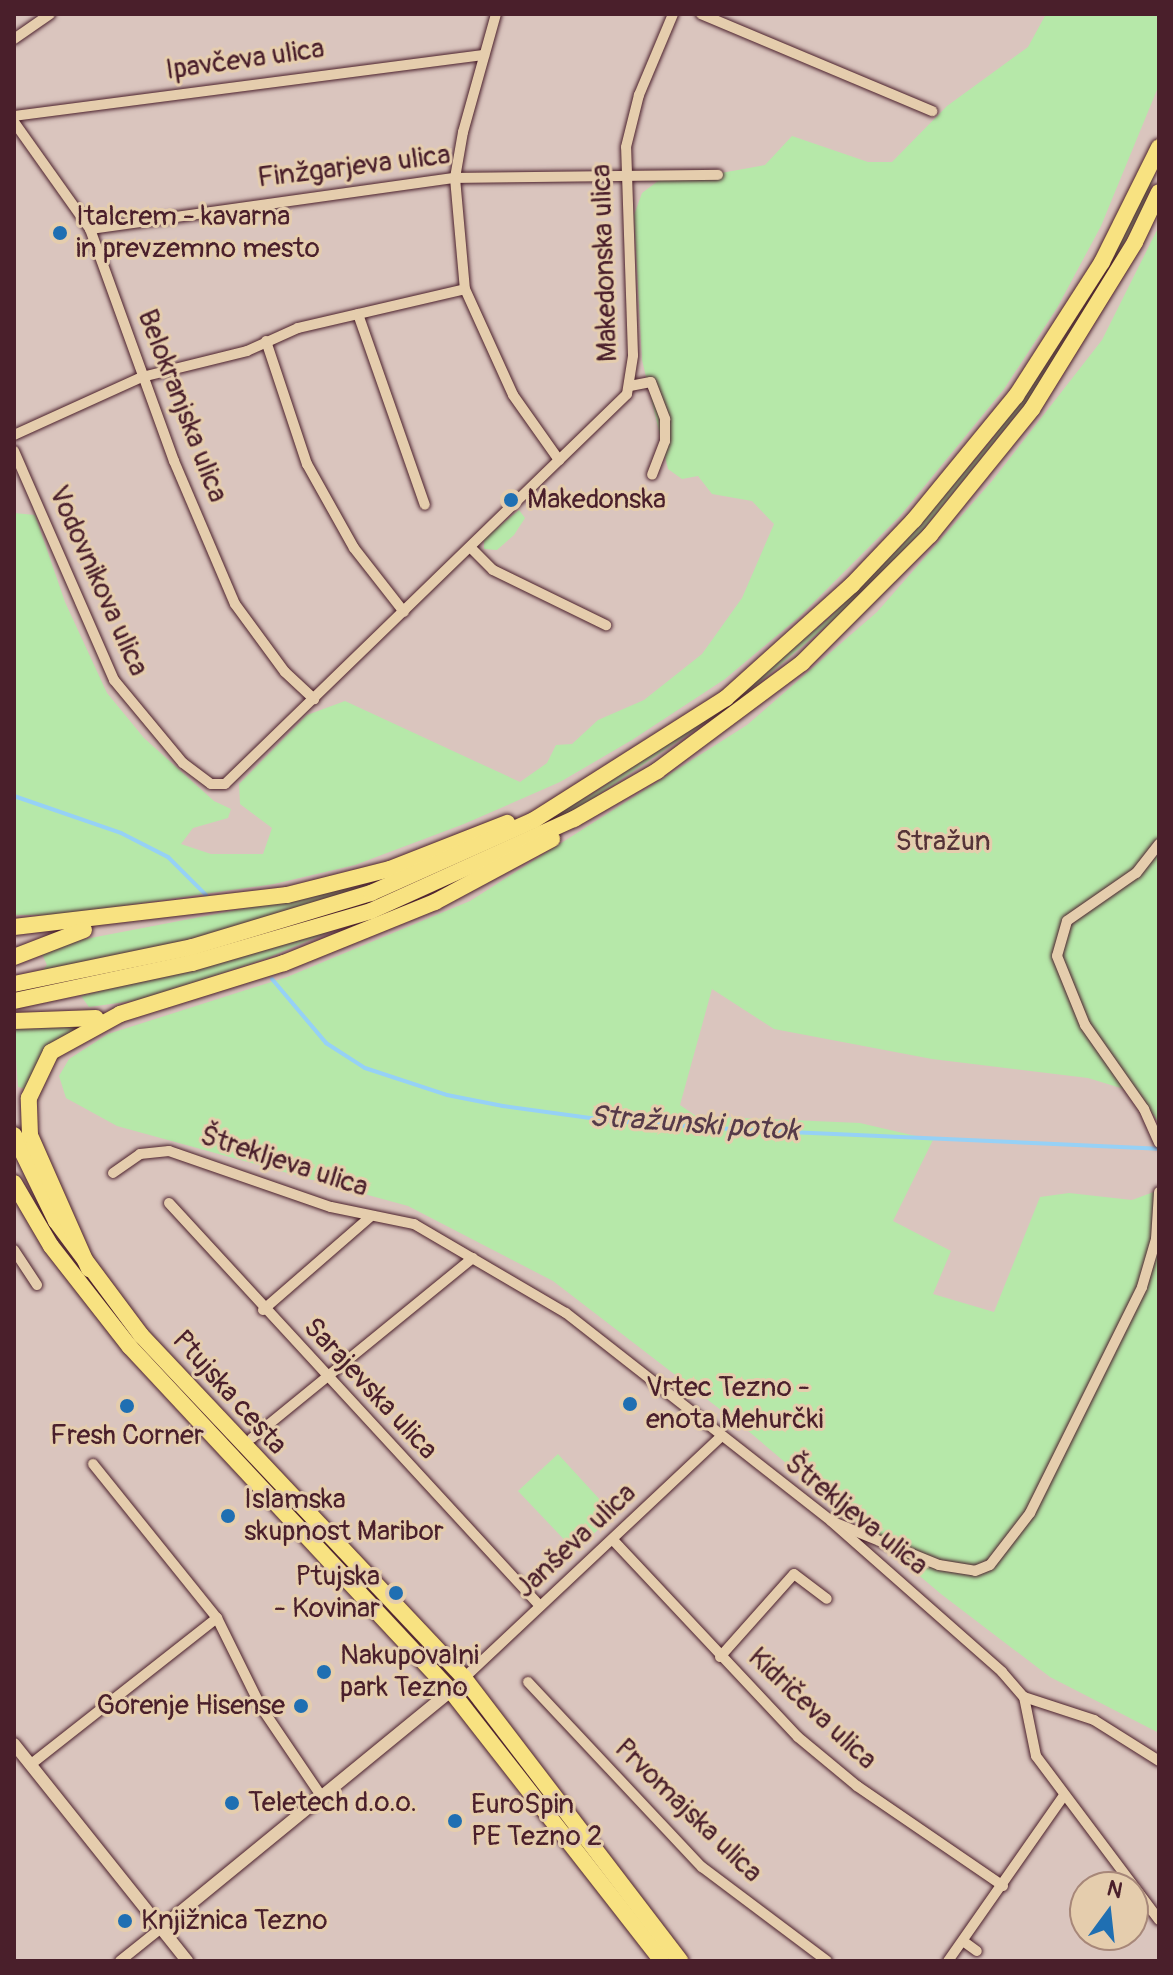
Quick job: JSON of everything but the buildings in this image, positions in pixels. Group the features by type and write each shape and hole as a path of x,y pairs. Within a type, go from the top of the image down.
{"main road":[{"path":"14,984 273,926 371,893 490,843 565,801 726,698 852,585 914,520 1016,396 1071,313 1159,147"},
{"path":"14,1001 192,963 371,911 574,819 657,771 802,663 930,535 1032,409 1096,309 1159,192"},
{"path":"14,927 132,917 341,883 565,801"},
{"path":"89,1269 34,1153 29,1098 51,1052 120,1014 284,963 423,907 547,843 574,819"},
{"path":"14,957 52,939 132,917"},
{"path":"14,1021 120,1014"},
{"name":"Ptujska cesta","path":"14,1135 56,1221 89,1269 234,1440 464,1678 680,1961"},
{"name":"Ptujska cesta","path":"14,1183 78,1284 130,1347 451,1691 662,1961"},
{"path":"451,1691 464,1678"}],"street":[{"path":"14,39 50,14"},
{"path":"496,14 455,178 465,289 500,372 559,460"},
{"name":"Makedonska ulica","path":"220,786 623,400 630,386 625,175 633,115 673,14"},
{"path":"701,14 932,111"},
{"name":"Ipavčeva ulica","path":"14,119 484,55"},
{"name":"Belokranjska ulica","path":"14,119 90,229 142,377 235,604 253,634 314,699"},
{"name":"Finžgarjeva ulica","path":"90,229 241,204 455,178 718,175"},
{"path":"14,435 142,377 247,351 266,341 358,314 465,289"},
{"path":"358,314 425,505"},
{"path":"266,341 295,435 320,490 354,548 404,612"},
{"path":"630,386 651,382 665,419 665,441 652,475"},
{"name":"Vodovnikova ulica","path":"14,451 114,680 173,753 199,776 220,786"},
{"path":"471,548 493,570 606,625"},
{"path":"1158,1139 1085,1025 1057,956 1060,935 1073,914 1136,873 1159,844"},
{"name":"Štrekljeva ulica","path":"113,1173 140,1154 169,1151 371,1216 414,1224 566,1313 720,1438 831,1521 1002,1672 1024,1697"},
{"path":"831,1521 939,1565 975,1571 990,1565 1030,1513 1142,1287 1156,1239 1159,1192"},
{"name":"Sarajevska ulica","path":"169,1203 263,1310 540,1606"},
{"name":"Sarajevska ulica","path":"263,1310 371,1216"},
{"path":"14,1250 37,1285"},
{"path":"252,1438 473,1258"},
{"name":"Janševa ulica","path":"464,1678 720,1438"},
{"path":"93,1464 217,1618 270,1722 322,1797"},
{"name":"Kidričeva ulica","path":"613,1540 798,1737 857,1786 1003,1886"},
{"path":"720,1657 794,1574 827,1599"},
{"path":"30,1765 217,1618"},
{"name":"Prvomajska ulica","path":"528,1682 702,1867 827,1961"},
{"path":"120,1961 451,1691"},
{"path":"1159,1761 1094,1720 1024,1697 1036,1756 1063,1797 1159,1920"},
{"path":"14,1744 187,1961"},
{"path":"948,1961 1063,1797"},
{"path":"963,1941 977,1951"}],"green space":[{"path":"1046,14 1159,14 1159,85 1101,226 1057,308 1004,389 900,516 799,617 725,679 632,740 560,782 464,824 355,865 274,884 60,915 14,915 14,513 35,515 65,602 107,693 144,738 214,801 231,809 228,818 193,828 181,844 211,854 263,854 272,828 240,804 239,784 307,715 345,701 520,782 547,763 556,745 572,744 598,720 644,700 702,654 742,598 774,524 752,501 712,494 698,476 682,479 668,469 642,360 634,215 642,193 662,178 688,179 765,165 792,136 868,162 892,162 947,106 1028,47"},
{"path":"1159,161 1142,211 1073,334 1029,399 922,531 838,616 735,703 583,805 521,837 346,911 344,907 510,837 592,794 720,708 828,619 901,546 990,442 1073,323"},
{"name":"Stražun","path":"1159,226 1159,1124 1141,1095 1088,1078 932,1059 774,1029 712,989 680,1105 696,1116 860,1123 933,1140 893,1221 951,1251 933,1294 994,1312 1040,1197 1069,1193 1132,1200 1159,1190 1159,1733 1050,1677 941,1594 747,1430 553,1281 408,1206 117,1126 66,1098 59,1076 69,1059 108,1034 287,977 470,901 747,725 877,612 992,481 1102,340"},
{"path":"519,510 525,518 514,535 497,550 484,549 484,539"},
{"path":"371,884 205,938 40,973 47,965 42,954 75,941"},
{"path":"336,929 265,959 140,1000 89,1007 81,996"},
{"path":"79,1027 60,1040 30,1090 18,1087 14,1029"},
{"path":"558,1454 614,1515 575,1551 518,1491"}],"waterway":[{"name":"Stražunski potok","path":"14,796 121,833 168,857 206,895"},
{"name":"Stražunski potok","path":"272,979 326,1043 365,1068 447,1095 503,1106 612,1121 747,1130 1159,1149"}],"place":[{"name":"Italcrem - kavarna in prevzemno mesto","path":"60,233"},
{"name":"Makedonska","path":"511,500"},
{"name":"Vrtec Tezno - enota Mehurčki","path":"630,1404"},
{"name":"Fresh Corner","path":"127,1406"},
{"name":"Islamska skupnost Maribor","path":"228,1516"},
{"name":"Ptujska - Kovinar","path":"396,1593"},
{"name":"Nakupovalni park Tezno","path":"324,1672"},
{"name":"Gorenje Hisense","path":"301,1706"},
{"name":"Teletech d.o.o.","path":"232,1803"},
{"name":"EuroSpin PE Tezno 2","path":"455,1821"},
{"name":"Knjižnica Tezno","path":"125,1921"}]}
